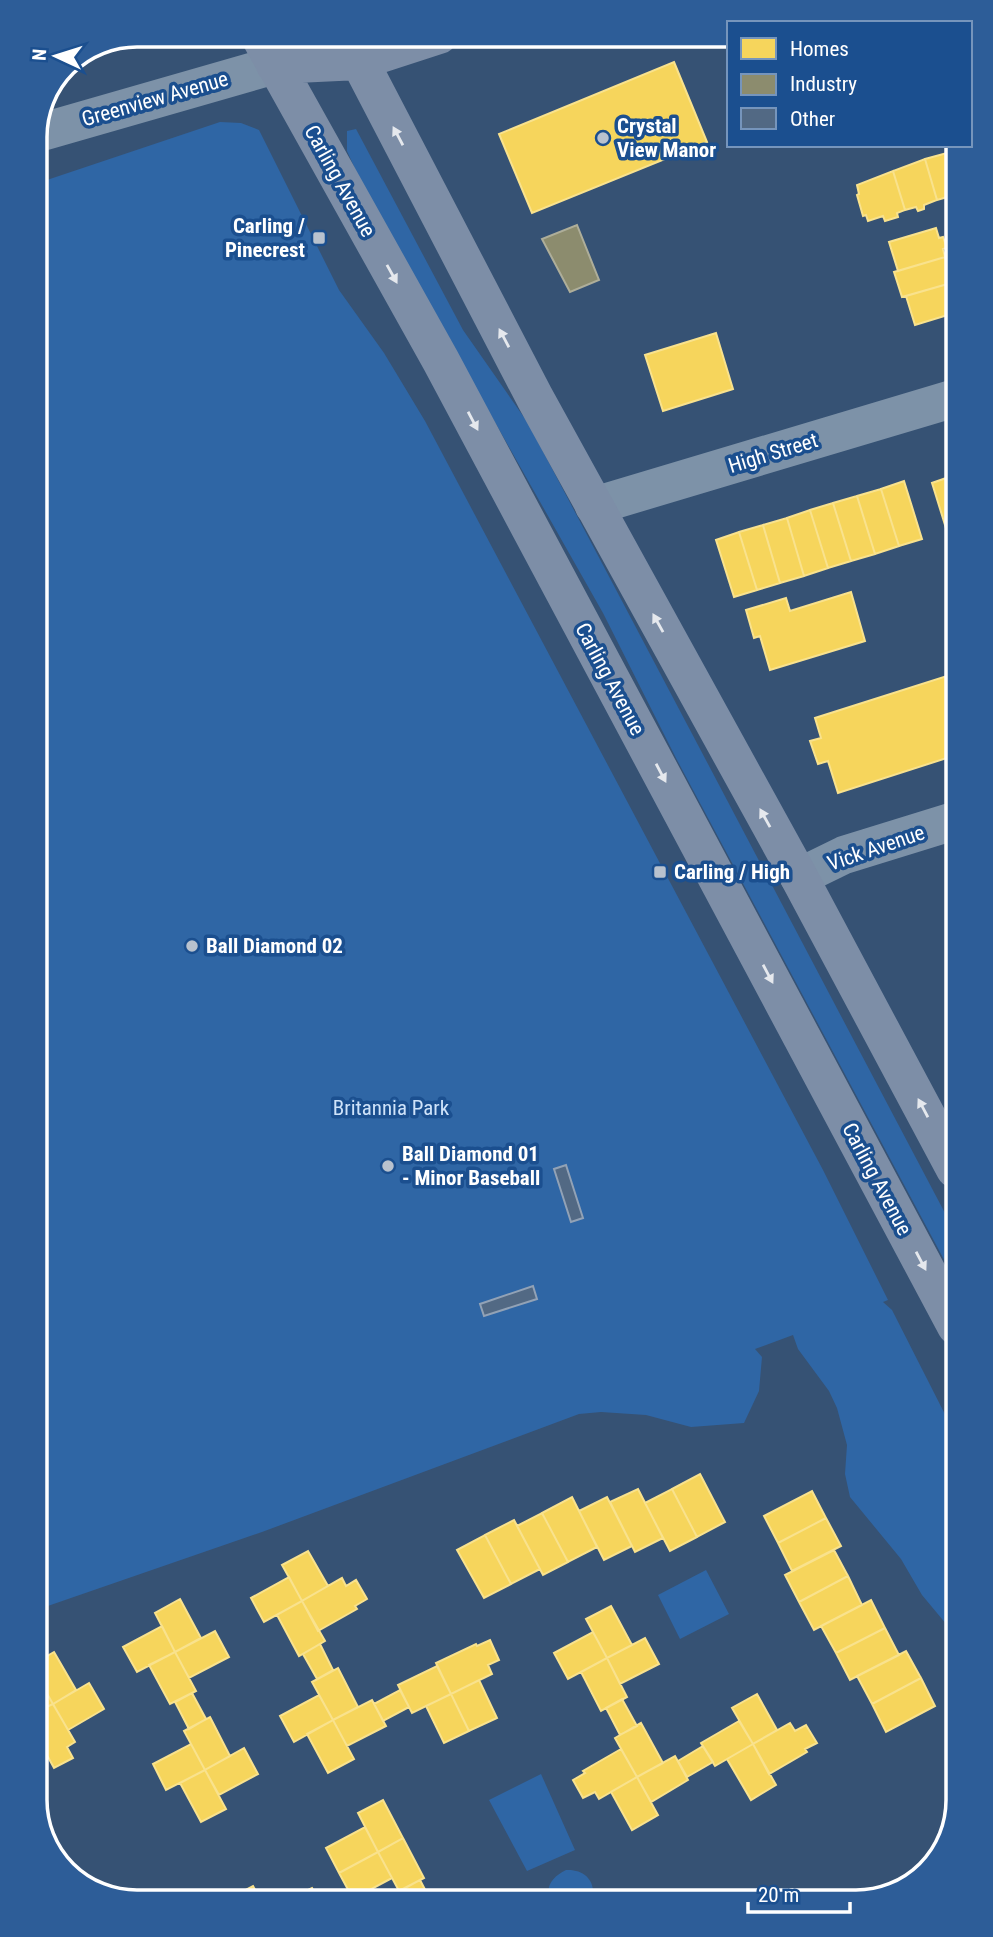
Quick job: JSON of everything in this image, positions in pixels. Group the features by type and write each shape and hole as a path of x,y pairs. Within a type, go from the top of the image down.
{"main road":[{"path":"267,50 353,48 594,506 799,877 946,1151"},
{"name":"Carling Avenue","path":"267,50 441,361 946,1307"}],"street":[{"name":"Greenview Avenue","path":"47,130 267,50"},
{"name":"High Street","path":"594,506 946,401"},
{"name":"Vick Avenue","path":"799,877 844,855 946,823"}],"green space":[{"name":"Britannia Park","path":"220,122 241,123 259,130 339,290 384,353 425,421 823,1170 888,1300 883,1302 892,1310 946,1416 946,1624 922,1595 901,1559 850,1497 845,1474 847,1445 837,1408 829,1391 798,1349 793,1335 755,1349 762,1357 759,1391 744,1423 691,1427 646,1415 601,1412 579,1414 262,1532 47,1606 47,180"},
{"path":"356,129 463,330 528,423 946,1215 946,1263 677,760 603,613 369,200 347,151 347,131"},
{"path":"706,1570 729,1614 680,1639 658,1595"},
{"path":"541,1774 575,1850 527,1871 489,1800"},
{"path":"566,1870 583,1873 590,1880 593,1890 549,1890 558,1875"}],"building: Homes":[{"name":"Crystal View Manor","path":"674,62 707,142 532,213 499,134"},
{"path":"946,153 946,197 937,200 925,159"},
{"path":"925,159 937,200 924,205 924,209 918,211 916,207 905,210 893,171"},
{"path":"893,171 905,210 897,213 898,217 885,221 883,216 868,221 866,215 863,216 857,185"},
{"path":"936,228 939,238 943,237 946,245 943,249 945,257 898,271 889,242"},
{"path":"945,257 946,284 902,297 894,272"},
{"path":"946,284 946,316 915,325 906,296"},
{"path":"716,333 733,389 663,411 645,355"},
{"path":"946,478 946,528 932,483"},
{"path":"904,481 922,539 899,546 881,489"},
{"path":"881,489 899,546 875,554 857,496"},
{"path":"857,496 875,554 851,561 833,503"},
{"path":"833,503 851,561 828,568 810,510"},
{"path":"810,510 828,568 804,576 787,518"},
{"path":"787,518 804,576 780,583 763,525"},
{"path":"763,525 780,583 757,590 739,532"},
{"path":"739,532 757,590 734,597 716,540"},
{"path":"851,592 865,641 770,670 760,636 754,638 746,610 786,598 790,611"},
{"path":"946,676 946,758 838,793 828,761 818,764 810,741 821,738 815,718"},
{"path":"700,1474 725,1522 697,1537 672,1489"},
{"path":"638,1489 663,1538 635,1552 610,1502"},
{"path":"672,1489 697,1537 670,1551 645,1503"},
{"path":"812,1491 826,1518 778,1543 764,1516"},
{"path":"572,1497 597,1547 568,1562 542,1513"},
{"path":"607,1497 632,1546 604,1560 579,1511"},
{"path":"542,1513 568,1562 543,1575 517,1526"},
{"path":"826,1518 841,1546 792,1571 778,1543"},
{"path":"514,1520 540,1569 511,1584 485,1535"},
{"path":"485,1535 511,1584 484,1598 457,1550"},
{"path":"834,1550 848,1576 799,1602 785,1575"},
{"path":"308,1551 328,1586 302,1601 282,1565"},
{"path":"848,1576 862,1605 814,1630 799,1602"},
{"path":"289,1577 302,1601 264,1622 251,1598"},
{"path":"342,1578 346,1586 356,1580 367,1599 355,1606 357,1609 318,1631 302,1601"},
{"path":"180,1599 201,1638 175,1652 155,1613"},
{"path":"871,1600 885,1628 836,1653 821,1626"},
{"path":"302,1601 325,1641 299,1656 277,1615"},
{"path":"611,1606 632,1645 607,1658 586,1619"},
{"path":"162,1626 175,1652 137,1672 123,1647"},
{"path":"885,1628 899,1655 850,1680 836,1653"},
{"path":"215,1631 229,1657 189,1678 175,1652"},
{"path":"593,1632 607,1658 568,1679 554,1653"},
{"path":"645,1638 659,1664 620,1684 607,1658"},
{"path":"490,1640 499,1660 488,1665 492,1674 451,1694 436,1663"},
{"path":"320,1644 333,1670 317,1679 303,1654"},
{"path":"906,1651 921,1678 872,1704 857,1676"},
{"path":"54,1652 76,1690 53,1704 47,1694 47,1656"},
{"path":"175,1652 196,1691 170,1704 149,1665"},
{"path":"607,1658 627,1697 601,1711 581,1672"},
{"path":"437,1666 451,1694 412,1713 398,1685"},
{"path":"338,1668 358,1707 333,1720 312,1682"},
{"path":"921,1678 935,1706 886,1732 872,1704"},
{"path":"479,1680 497,1718 469,1731 451,1694"},
{"path":"89,1683 104,1709 68,1730 53,1704"},
{"path":"400,1690 409,1707 383,1721 374,1704"},
{"path":"192,1693 206,1719 189,1729 175,1702"},
{"path":"47,1694 53,1704 47,1707"},
{"path":"451,1694 469,1731 444,1743 426,1706"},
{"path":"757,1694 777,1730 753,1744 732,1708"},
{"path":"319,1695 333,1720 294,1742 280,1716"},
{"path":"622,1699 637,1726 620,1735 606,1708"},
{"path":"372,1700 386,1726 347,1746 333,1720"},
{"path":"53,1704 75,1742 67,1747 73,1758 54,1768 47,1757 47,1707"},
{"path":"210,1717 230,1756 205,1770 184,1731"},
{"path":"333,1720 354,1759 328,1773 307,1734"},
{"path":"739,1721 753,1744 715,1766 701,1743"},
{"path":"641,1723 663,1763 637,1777 615,1738"},
{"path":"790,1723 795,1731 806,1725 817,1743 805,1749 807,1752 769,1774 753,1744"},
{"path":"191,1744 205,1770 166,1790 153,1764"},
{"path":"753,1744 776,1785 751,1800 727,1759"},
{"path":"703,1746 713,1762 687,1777 678,1761"},
{"path":"244,1748 258,1774 219,1795 205,1770"},
{"path":"621,1749 637,1777 599,1799 595,1792 583,1798 573,1780 585,1773 583,1771"},
{"path":"675,1756 688,1780 651,1802 637,1777"},
{"path":"205,1770 226,1809 201,1822 180,1783"},
{"path":"637,1777 658,1815 632,1830 611,1792"},
{"path":"383,1800 403,1838 378,1852 358,1813"},
{"path":"365,1827 378,1852 339,1873 326,1848"},
{"path":"403,1838 424,1878 398,1890 378,1852"},
{"path":"378,1852 392,1878 370,1890 348,1890 339,1873"},
{"path":"420,1880 425,1890 404,1890"}],"building: Industry":[{"path":"577,225 599,280 570,292 542,239"}],"building: Other":[{"path":"566,1165 583,1218 571,1222 554,1169"},
{"path":"533,1286 537,1299 484,1316 480,1304"}],"place":[{"name":"Crystal View Manor","path":"603,138"},
{"name":"Carling / Pinecrest","path":"319,238"},
{"name":"Carling / High","path":"660,872"},
{"name":"Ball Diamond 02","path":"192,946"},
{"name":"Ball Diamond 01 - Minor Baseball","path":"388,1166"}]}
